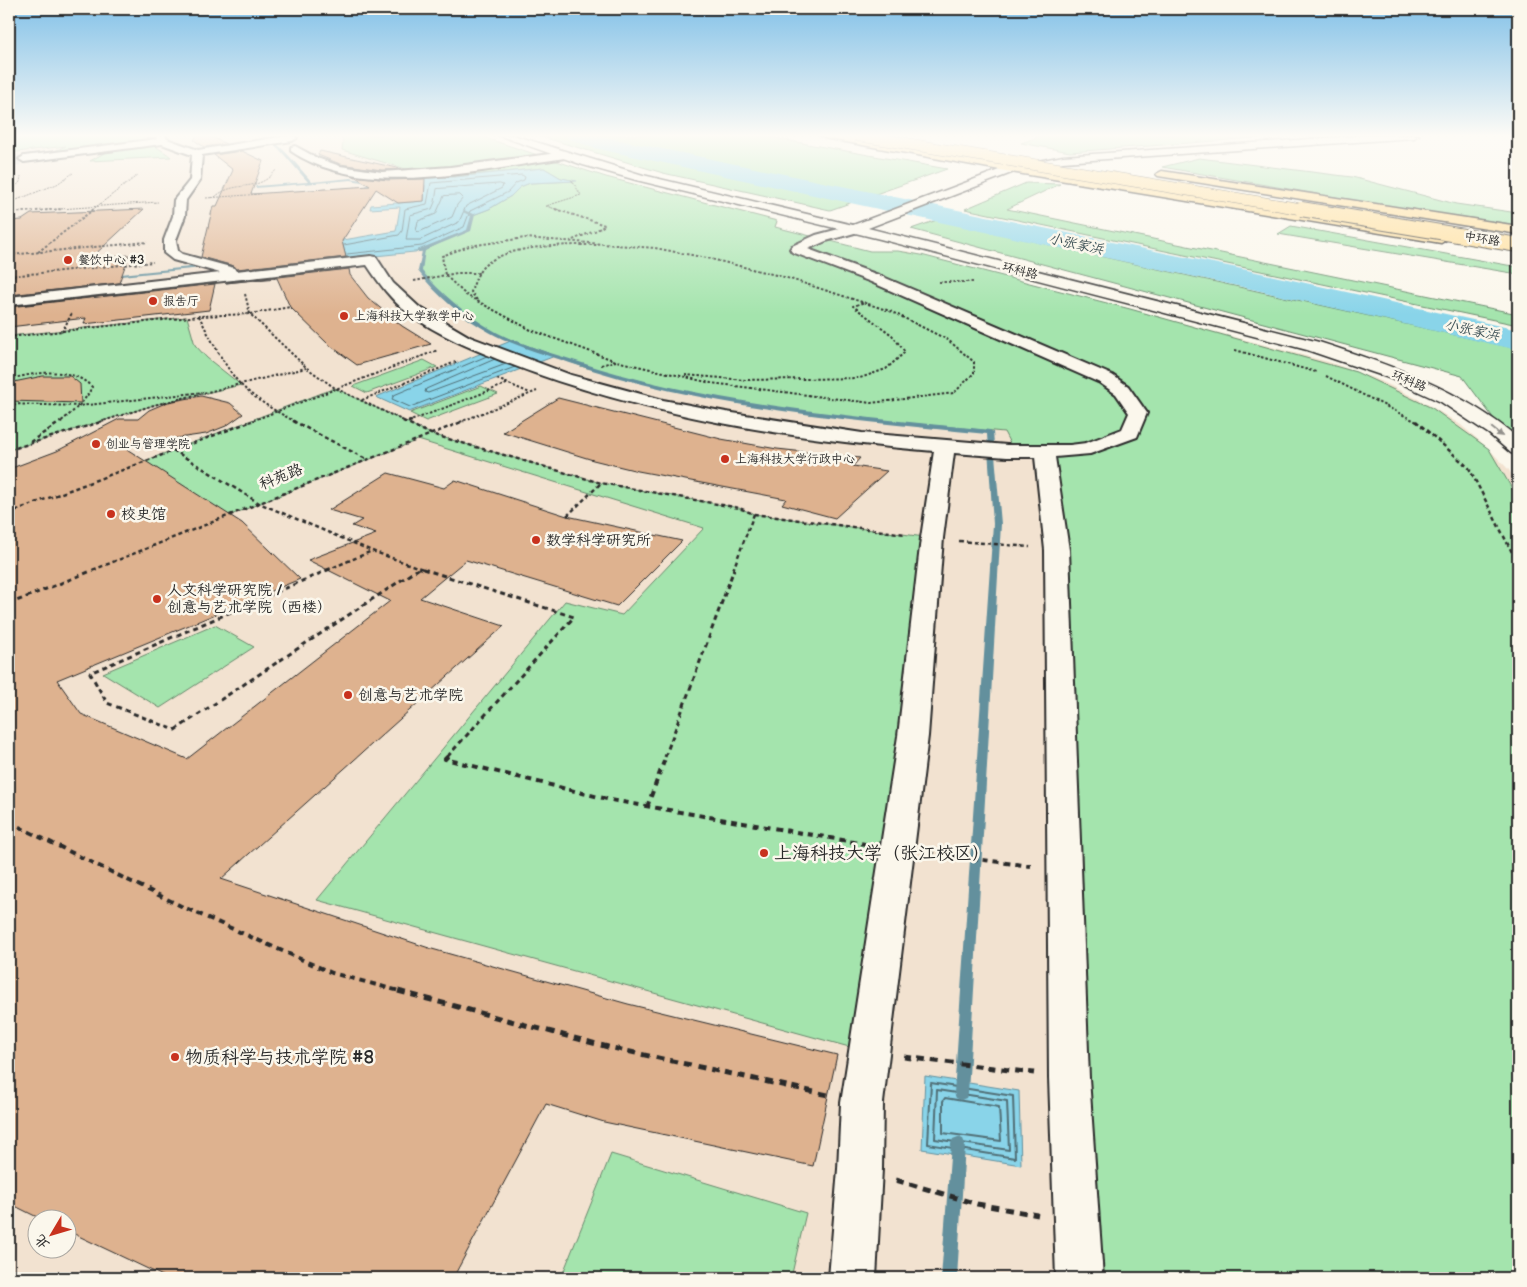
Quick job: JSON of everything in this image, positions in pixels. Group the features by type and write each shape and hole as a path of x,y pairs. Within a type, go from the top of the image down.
{"main road":[{"path":"1170,195 1518,252"},
{"name":"中环路","path":"1217,195 1518,245"},
{"name":"中环路","path":"1261,195 1518,237"},
{"path":"1294,195 1518,230"}],"street":[{"path":"184,195 180,200 179,216 170,240 170,253 239,274"},
{"name":"环科路","path":"715,195 850,226 1313,346 1377,367 1438,393 1481,419 1518,449"},
{"name":"环科路","path":"725,195 1321,342 1388,363 1454,391 1501,418 1518,432"},
{"path":"9,301 371,260 388,286 414,310 464,340 566,379 661,405 726,418 862,439 1007,451 1070,451 1090,448 1130,433 1138,413 1122,390 1106,379 876,279 797,249 850,226 875,212 922,195"},
{"path":"850,226 889,216 942,195"},
{"path":"852,1278 860,1169 862,1103 913,736 932,538 959,447"},
{"path":"1044,451 1057,550 1069,1078 1080,1278"}],"path":[{"path":"9,203 29,195"},
{"path":"37,252 110,195"},
{"path":"9,214 245,195"},
{"path":"569,241 583,234 600,230 605,225 546,206 581,195"},
{"path":"525,238 569,241 655,248 707,258 784,277 865,302 890,311 948,340 974,362 974,373 954,394 871,403 730,385 616,360 531,330 466,296 445,275 442,256 469,246 525,238"},
{"path":"9,255 170,240"},
{"path":"479,303 471,292 480,273 485,265 504,256 577,245 625,246"},
{"path":"9,276 168,260 198,261"},
{"path":"415,281 445,275 480,273"},
{"path":"239,274 250,314 307,368 335,388 431,434 601,482 739,508 754,514 932,538"},
{"path":"674,374 745,380 860,378 886,369 905,352 892,335 853,306 865,302"},
{"path":"9,337 199,316 250,314 290,307"},
{"path":"199,316 212,342 241,385 275,411 368,460"},
{"path":"9,513 464,340"},
{"path":"1228,348 1324,374 1414,419 1469,468 1518,564"},
{"path":"605,364 616,360"},
{"path":"361,400 458,361"},
{"path":"9,450 154,405 307,368"},
{"path":"9,380 38,374 62,373 77,375 88,381 92,387 90,394 79,406 34,440 21,446"},
{"name":"科苑路","path":"9,604 566,379"},
{"path":"500,380 531,393"},
{"path":"407,422 509,383"},
{"path":"9,404 79,406 218,390"},
{"path":"173,450 259,503 372,551 574,617 445,759 611,800 898,849"},
{"path":"567,516 601,482"},
{"path":"647,807 754,514"},
{"path":"978,542 1015,546"},
{"path":"372,551 90,672 107,703 175,730 420,568"},
{"path":"9,822 181,906 332,973 608,1047 862,1103"},
{"path":"943,855 996,860"},
{"path":"920,1059 1069,1078"},
{"path":"906,1184 977,1204 1078,1222"}],"shaded area":[{"name":"上海科技大学（张江校区）","path":"9,195 678,195 776,220 778,223 775,227 870,251 907,251 1329,362 1381,381 1424,402 1461,425 1489,449 1509,470 1518,486 1518,1278 9,1278"}],"green space":[{"path":"676,195 777,221 775,227 870,251 898,251 921,255 1130,309 1356,372 1432,408 1489,449 1518,499 1518,1278 1080,1278 1044,451 1014,451 1004,432 811,414 703,396 584,367 496,334 482,327 439,293 420,271 424,251 448,238 469,231 473,215 489,209 511,196"},
{"path":"763,195 873,195 830,210"},
{"path":"998,195 1037,195 1007,209 1518,314 1518,325 965,209"},
{"path":"1324,195 1422,195 1456,204 1518,213 1518,225"},
{"path":"937,220 1518,349 1518,451 1462,376 911,229"},
{"path":"1291,226 1518,267 1518,274 1278,234"},
{"path":"187,317 195,345 207,358 241,385 154,405 9,450 9,336"},
{"path":"424,360 437,367 367,393 353,386"},
{"path":"481,386 498,394 426,421 410,413"},
{"path":"335,388 431,434 601,483 739,508 754,514 932,538 871,1053 317,900 565,601 622,615 704,528 418,440 9,604 9,513"},
{"path":"215,625 254,647 160,708 103,673"},
{"path":"611,1154 806,1213 791,1278 561,1278"}],"water":[{"path":"424,195 512,195 489,209 473,215 469,231 448,238 424,251 248,269 240,266 228,267 208,261 212,258 273,252 396,231 400,207 370,209 371,205 424,201"},
{"path":"513,340 555,356 409,412 376,397"},
{"path":"925,1076 1019,1091 1021,1165 922,1149"}],"building":[{"path":"222,195 372,195 342,241 346,257 237,269 234,266 201,257 213,206 217,206"},
{"path":"386,195 424,195 424,201 398,203"},
{"path":"144,209 90,259 129,255 119,283 9,295 9,221 22,220 31,214"},
{"name":"上海科技大学教学中心","path":"349,269 350,275 368,298 402,326 431,344 357,365 328,344 290,307 277,278 226,283"},
{"name":"报告厅","path":"215,284 209,310 84,324 86,318 9,327 9,307"},
{"path":"43,376 70,376 80,384 81,403 9,401 9,383"},
{"path":"201,396 230,403 243,414 226,426 206,434 122,446 242,523 300,579 57,680 81,714 187,759 390,601 308,560 376,534 352,526 362,520 329,510 388,473 444,488 455,480 567,516 682,541 617,606 466,560 420,598 504,626 221,879 432,949 628,1004 837,1055 813,1166 604,1122 546,1104 453,1278 167,1278 78,1236 78,1210 28,1210 28,1212 9,1203 9,469 57,451 119,419 138,419 149,410 168,402"},
{"name":"上海科技大学行政中心","path":"558,398 721,439 777,449 860,458 853,466 887,471 835,518 782,504 786,499 638,471 593,460 503,432"}],"waterway":[{"name":"小张家浜","path":"847,195 1247,279 1518,340"},
{"path":"419,251 469,231 473,215 464,211"},
{"path":"424,251 420,271 449,301 482,326 516,342 605,373 659,387 768,407 824,415 990,432 997,524 961,1093"},
{"path":"111,276 210,266"},
{"path":"949,1278 958,1144"}],"place":[{"name":"餐饮中心 #3","path":"68,260"},
{"name":"报告厅","path":"153,301"},
{"name":"上海科技大学教学中心","path":"344,316"},
{"name":"创业与管理学院","path":"96,444"},
{"name":"上海科技大学行政中心","path":"725,459"},
{"name":"校史馆","path":"111,514"},
{"name":"数学科学研究所","path":"536,540"},
{"name":"人文科学研究院 / 创意与艺术学院（西楼）","path":"157,599"},
{"name":"创意与艺术学院","path":"348,695"},
{"name":"上海科技大学（张江校区）","path":"764,853"},
{"name":"物质科学与技术学院 #8","path":"175,1057"}]}
